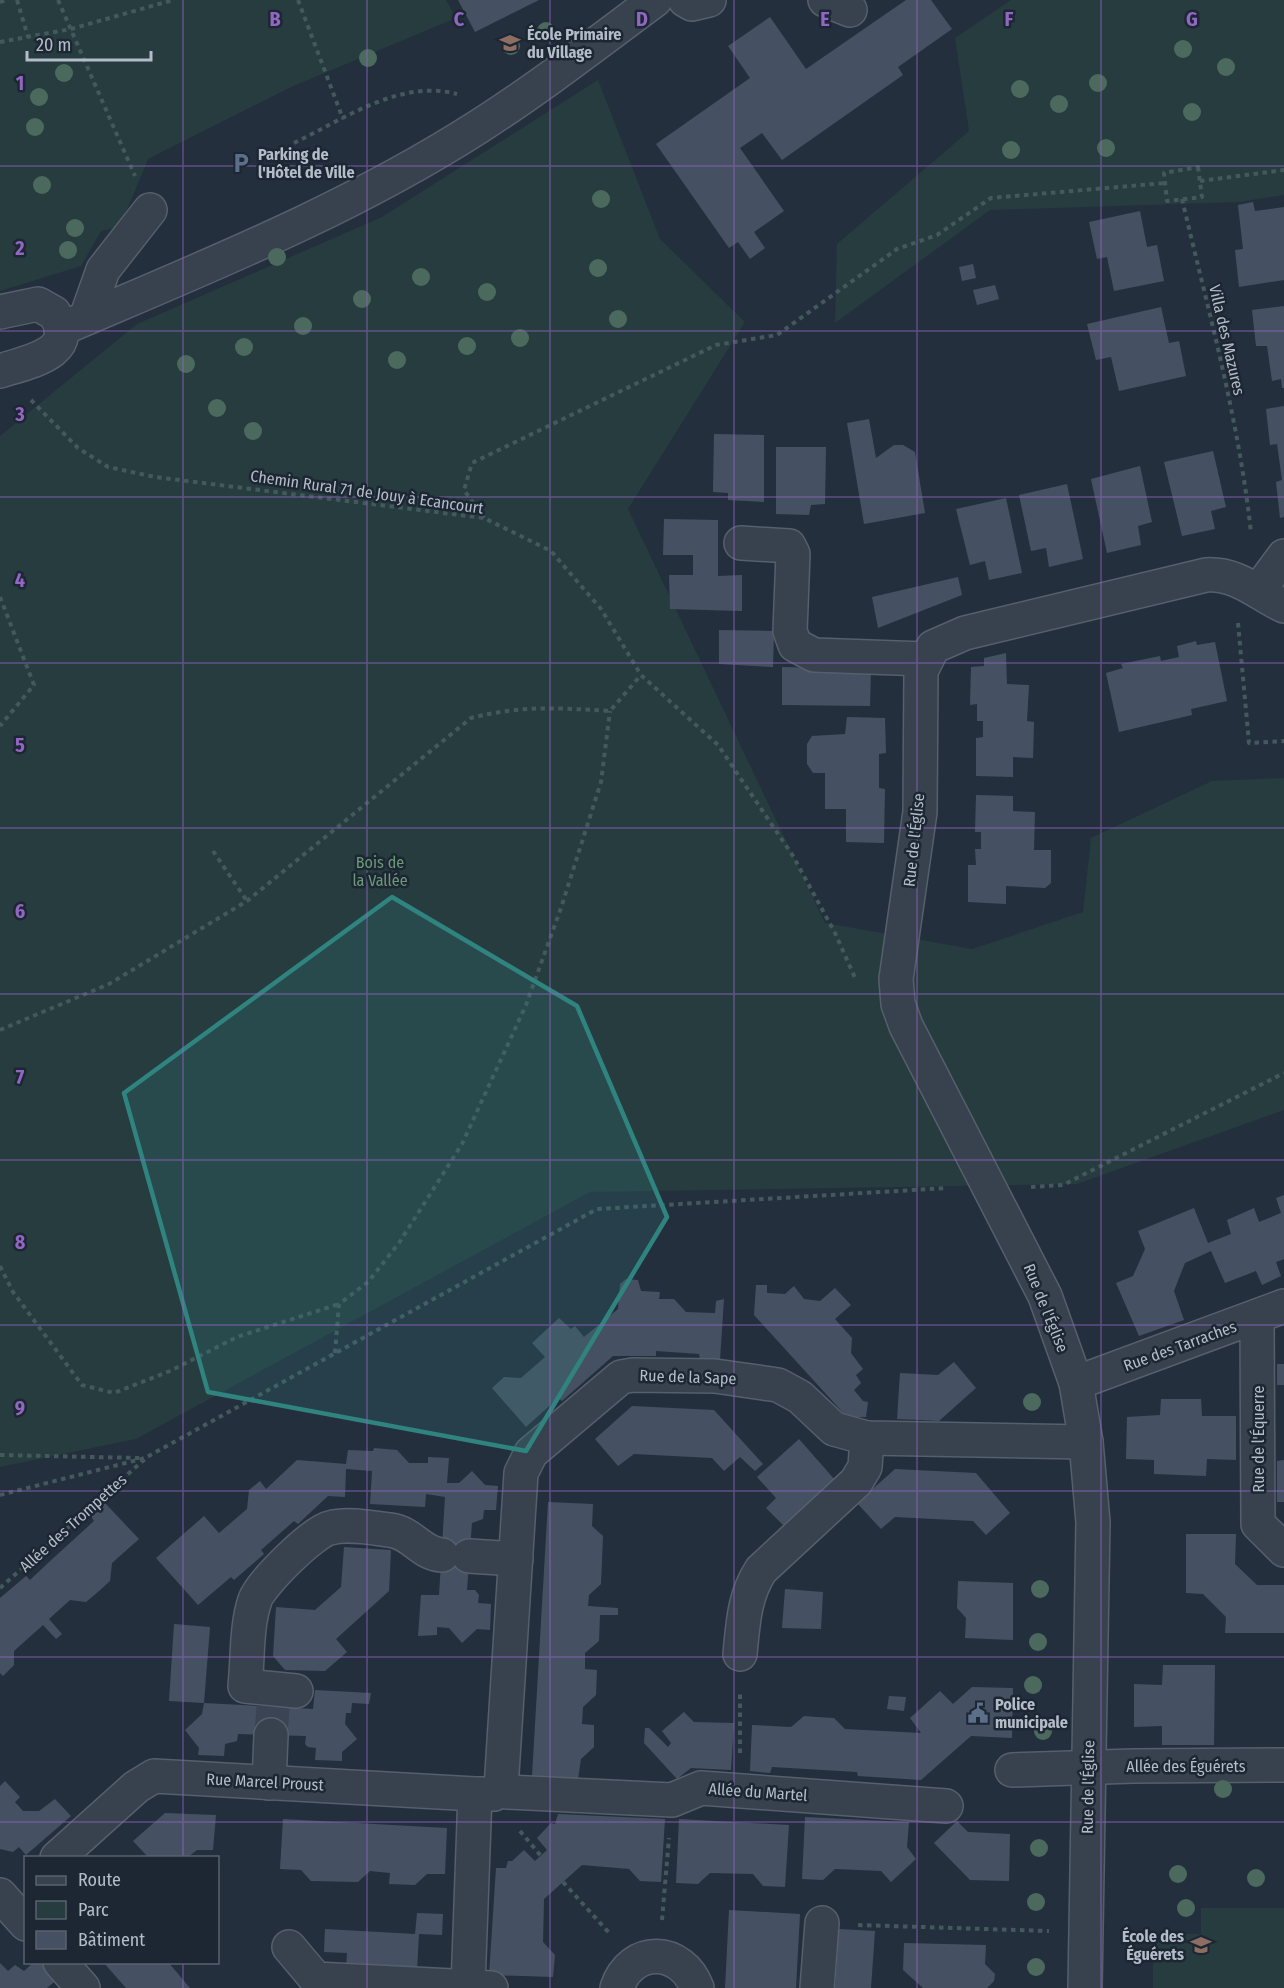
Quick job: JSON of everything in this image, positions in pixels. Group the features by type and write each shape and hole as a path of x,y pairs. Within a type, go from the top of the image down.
{"street":[{"path":"0,312 38,304 74,323 206,269 314,218 392,177 507,107 655,0"},
{"path":"685,0 692,4 709,0"},
{"path":"0,371 51,354 74,323 103,270 150,210"},
{"path":"741,543 789,546 793,554 790,631 795,645 814,655 925,659 933,647 965,633 1206,575 1221,574 1234,578 1271,598 1284,556"},
{"name":"Rue de l'Église","path":"925,659 921,671 920,812 896,979 898,1004 922,1060 1045,1296 1076,1383 1086,1442 1092,1522 1085,1988"},
{"name":"Rue des Tarraches","path":"1076,1383 1270,1312"},
{"name":"Rue de l'Équerre","path":"1270,1312 1258,1524 1284,1550"},
{"name":"Rue de la Sape","path":"480,1987 488,1792 516,1559 519,1484 531,1453 621,1377 633,1375 715,1376 778,1385 801,1397 834,1429 867,1438 1086,1442"},
{"path":"740,1654 746,1599 752,1584 761,1570 856,1482 865,1467 867,1438"},
{"path":"269,1783 278,1706 245,1686 255,1597 261,1588 318,1533 340,1526 391,1531 405,1534 431,1553 516,1559"},
{"name":"Allée des Éguérets","path":"1089,1767 1284,1765"},
{"path":"1012,1770 1089,1767"},
{"name":"Rue Marcel Proust","path":"58,1856 136,1787 154,1776 488,1792"},
{"name":"Allée du Martel","path":"488,1792 672,1800 701,1788 946,1806"},
{"path":"818,1988 822,1923"},
{"path":"289,1947 316,1978 480,1987"},
{"path":"637,1969 678,1962 687,1969 697,1988"},
{"path":"62,1964 83,1988"}],"path":[{"path":"0,2 6,0"},
{"path":"17,0 28,37"},
{"path":"58,0 121,142"},
{"path":"0,42 70,29 173,0"},
{"path":"298,0 343,119"},
{"path":"294,143 389,97 439,89 507,107"},
{"path":"1198,167 1202,197 1167,201 1165,183 1164,173 1198,167"},
{"path":"1200,181 1284,170"},
{"path":"484,518 464,490 472,463 716,345 777,335 897,249 937,235 991,198 1165,183"},
{"name":"Villa des Mazures","path":"1182,199 1212,315 1246,486"},
{"name":"Chemin Rural 71 de Jouy à Ecancourt","path":"27,396 78,448 108,467 155,477 484,518 551,551 601,609 641,675 718,745 793,856 835,933 857,982"},
{"path":"0,597 34,685 0,726"},
{"path":"1241,656 1249,743 1284,741"},
{"path":"0,1266 13,1292 82,1385 114,1393 170,1371 237,1337 339,1304 368,1282 412,1224 462,1144 526,1005 561,908 602,782 610,711 641,675"},
{"path":"0,1030 109,984 248,901 471,718 507,709 544,707 610,711"},
{"path":"213,851 248,901"},
{"path":"991,1191 1063,1185 1284,1073"},
{"path":"0,1495 145,1458 597,1209 954,1188"},
{"path":"335,1353 339,1304"},
{"path":"0,1455 145,1458"},
{"name":"Allée des Trompettes","path":"0,1588 145,1458"},
{"path":"740,1654 740,1790"},
{"path":"637,1969 672,1800"},
{"path":"563,1882 637,1969"},
{"path":"822,1923 1085,1932"}],"highlighted area":[{"path":"392,897 577,1006 667,1217 526,1451 208,1392 124,1093"}],"green space":[{"path":"0,0 446,0 456,18 291,87 148,159 120,227 101,231 81,266 0,291"},
{"path":"1011,0 1284,0 1284,195 1239,202 990,210 835,323 837,244 969,131 955,38"},
{"name":"Bois de la Vallée","path":"598,80 660,239 745,322 628,509 825,923 972,949 1083,912 1091,838 1212,781 1284,778 1284,1110 1077,1184 590,1192 136,1439 0,1467 0,436 137,324 382,217"},
{"name":"École des Éguérets","path":"1201,1908 1284,1908 1284,1988 1153,1988 1153,1933 1201,1934"}],"building":[{"path":"458,0 539,0 475,32"},
{"path":"906,0 931,0 952,29 898,67 903,75 782,160 762,133 740,148 784,211 754,232 765,248 750,259 738,242 729,248 656,144 750,78 728,46 770,17 806,69"},
{"path":"1253,202 1255,211 1284,207 1284,280 1239,287 1235,250 1243,249 1238,205"},
{"path":"1140,211 1147,247 1157,245 1164,281 1114,291 1107,257 1097,259 1089,222"},
{"path":"973,264 976,278 962,281 959,267"},
{"path":"995,285 999,299 977,305 973,290"},
{"path":"1284,306 1284,388 1282,388 1281,379 1272,381 1267,346 1256,346 1252,310"},
{"path":"1161,307 1169,343 1179,341 1186,376 1119,391 1111,357 1096,360 1087,324"},
{"path":"1284,406 1284,517 1280,518 1276,482 1282,480 1277,444 1270,445 1266,409"},
{"path":"869,419 876,458 894,445 903,445 915,452 925,513 864,524 847,423"},
{"path":"714,434 764,435 764,502 728,500 728,493 713,492"},
{"path":"776,447 826,447 825,504 811,505 809,515 776,514"},
{"path":"1213,451 1226,507 1211,511 1215,529 1182,536 1164,462"},
{"path":"1140,466 1152,522 1138,526 1141,545 1107,553 1091,479"},
{"path":"1067,484 1083,559 1049,567 1046,548 1031,551 1019,495"},
{"path":"1006,498 1022,573 989,580 985,561 970,565 956,509"},
{"path":"664,519 718,520 718,576 742,575 742,611 670,609 669,575 693,575 693,555 663,555"},
{"path":"958,577 962,595 878,628 872,597"},
{"path":"719,630 774,631 773,667 719,664"},
{"path":"1196,641 1197,645 1215,642 1227,701 1191,709 1192,715 1119,732 1106,673 1123,668 1121,664 1160,656 1161,661 1179,657 1177,646"},
{"path":"1006,653 1007,684 1029,685 1027,721 1034,722 1033,758 1013,757 1013,777 976,776 976,738 983,737 983,721 977,721 977,704 970,705 971,667 984,666 984,658"},
{"path":"782,667 871,669 870,706 782,705"},
{"path":"847,717 885,718 886,753 879,754 879,788 885,789 884,843 846,842 846,809 825,809 825,773 813,773 807,764 807,744 812,736 845,734"},
{"path":"976,795 1013,796 1013,811 1035,812 1034,850 1051,850 1051,883 1045,888 1006,886 1006,904 968,902 968,865 976,865 975,849 981,849 981,832 975,832"},
{"path":"1284,1195 1284,1259 1276,1262 1281,1276 1262,1285 1256,1271 1225,1283 1211,1251 1185,1263 1179,1278 1174,1291 1184,1320 1139,1336 1116,1283 1133,1276 1145,1249 1138,1231 1194,1208 1208,1243 1231,1234 1227,1220 1254,1208 1259,1222 1281,1213 1276,1198"},
{"path":"626,1279 638,1280 641,1291 660,1292 659,1299 674,1299 686,1312 715,1313 716,1301 724,1299 720,1360 700,1359 699,1354 656,1351 656,1356 613,1356 562,1401 558,1398 526,1427 492,1388 504,1377 521,1378 545,1357 532,1343 559,1318 571,1329 575,1326 584,1337 618,1309 620,1284"},
{"path":"756,1285 767,1285 767,1293 785,1294 794,1286 804,1299 820,1301 835,1288 851,1305 835,1319 852,1338 851,1353 863,1369 856,1375 861,1383 854,1390 863,1401 868,1402 866,1417 847,1417 754,1315"},
{"path":"954,1362 976,1388 939,1421 897,1419 900,1373 938,1375"},
{"path":"1277,1364 1284,1364 1284,1385 1277,1385"},
{"path":"1161,1399 1201,1399 1202,1416 1236,1416 1236,1460 1207,1459 1206,1476 1154,1474 1154,1460 1126,1459 1127,1417 1160,1415"},
{"path":"632,1406 714,1410 763,1464 755,1471 740,1457 724,1471 712,1458 634,1454 618,1466 595,1439"},
{"path":"799,1439 835,1480 784,1526 766,1508 776,1498 757,1477"},
{"path":"374,1448 397,1450 409,1463 428,1463 428,1457 449,1458 447,1483 459,1483 472,1471 485,1485 498,1486 496,1510 484,1510 483,1519 472,1523 467,1590 475,1590 479,1595 478,1603 491,1604 490,1630 477,1629 462,1643 449,1628 437,1627 437,1635 418,1636 421,1595 439,1595 445,1497 426,1494 425,1507 370,1504 372,1471 346,1469 345,1497 328,1496 298,1524 294,1521 261,1550 264,1554 234,1580 231,1577 198,1605 156,1558 204,1516 219,1533 247,1509 249,1490 260,1481 266,1489 297,1460 346,1464 348,1450 373,1451"},
{"path":"1284,1460 1284,1502 1277,1502 1277,1461"},
{"path":"895,1469 976,1473 1010,1513 986,1535 973,1521 895,1517 881,1529 857,1503"},
{"path":"548,1502 593,1504 592,1526 603,1536 601,1584 589,1595 588,1606 618,1608 618,1615 600,1615 599,1641 585,1653 585,1669 597,1670 596,1695 583,1707 582,1724 594,1725 594,1747 581,1759 578,1779 532,1776"},
{"path":"105,1503 139,1539 112,1563 110,1581 99,1591 86,1602 70,1600 49,1619 62,1634 56,1639 43,1625 14,1651 14,1665 3,1676 0,1673 0,1598 26,1576 30,1580 94,1521 91,1516"},
{"path":"1186,1534 1236,1534 1235,1564 1257,1585 1284,1585 1284,1633 1225,1633 1226,1617 1203,1594 1186,1593"},
{"path":"344,1547 391,1550 389,1591 336,1639 347,1652 325,1671 285,1670 273,1656 276,1607 315,1610 341,1587"},
{"path":"958,1581 1013,1583 1013,1640 965,1638 966,1618 957,1608"},
{"path":"785,1589 823,1592 821,1629 782,1628"},
{"path":"174,1624 210,1627 204,1703 169,1701"},
{"path":"1163,1665 1215,1665 1214,1745 1162,1745 1162,1726 1134,1727 1134,1684 1162,1685"},
{"path":"972,1687 1013,1688 1012,1738 971,1736 921,1780 858,1776 857,1772 772,1767 770,1773 750,1771 752,1725 791,1727 804,1716 834,1718 845,1729 921,1733 910,1718 940,1691 953,1704"},
{"path":"315,1690 371,1693 369,1704 352,1703 351,1713 346,1713 345,1724 357,1739 342,1752 342,1761 315,1760 316,1748 305,1744 306,1736 238,1734 237,1741 225,1744 224,1756 198,1755 199,1748 185,1730 202,1714 204,1703 313,1709"},
{"path":"889,1696 906,1697 904,1711 887,1709"},
{"path":"684,1712 694,1722 734,1723 731,1770 691,1768 677,1779 644,1743 645,1728 649,1728 668,1747 671,1743 662,1731"},
{"path":"5,1781 20,1797 15,1802 23,1811 39,1811 55,1799 71,1816 26,1855 19,1847 13,1852 0,1849 0,1786"},
{"path":"165,1813 216,1815 213,1850 197,1850 189,1856 147,1856 133,1841"},
{"path":"558,1814 665,1819 661,1882 640,1881 629,1869 582,1865 544,1899 543,1942 555,1955 553,1977 489,1975 496,1868 506,1868 508,1861 512,1861 524,1850 535,1861 547,1850 537,1838 551,1823 555,1824"},
{"path":"805,1817 909,1822 907,1847 916,1859 891,1882 881,1871 835,1869 823,1880 802,1879"},
{"path":"283,1819 447,1828 445,1874 427,1874 415,1885 389,1884 390,1873 370,1871 358,1882 311,1881 301,1870 280,1869"},
{"path":"679,1819 789,1825 785,1887 763,1886 753,1874 710,1873 698,1884 676,1883"},
{"path":"957,1821 968,1832 1010,1834 1009,1881 970,1880 934,1843"},
{"path":"729,1910 800,1914 796,1988 725,1988"},
{"path":"417,1913 443,1914 442,1935 419,1934 417,1971 346,1968 347,1953 324,1952 325,1929 415,1934"},
{"path":"839,1929 875,1931 871,1988 835,1988"},
{"path":"904,1943 986,1945 985,1964 995,1974 994,1981 987,1988 923,1988 903,1970"},
{"path":"0,1963 8,1971 15,1965 24,1971 32,1964 49,1964 60,1977 47,1988 0,1988"},
{"path":"105,1964 170,1964 190,1988 126,1988"}],"tunnel":[{"path":"271,1735 273,1707"}],"place":[{"name":"École Primaire du Village","path":"510,43"},
{"name":"Parking de l'Hôtel de Ville","path":"241,163"},
{"name":"Police municipale","path":"978,1713"},
{"name":"École des Éguérets","path":"1201,1945"}]}
